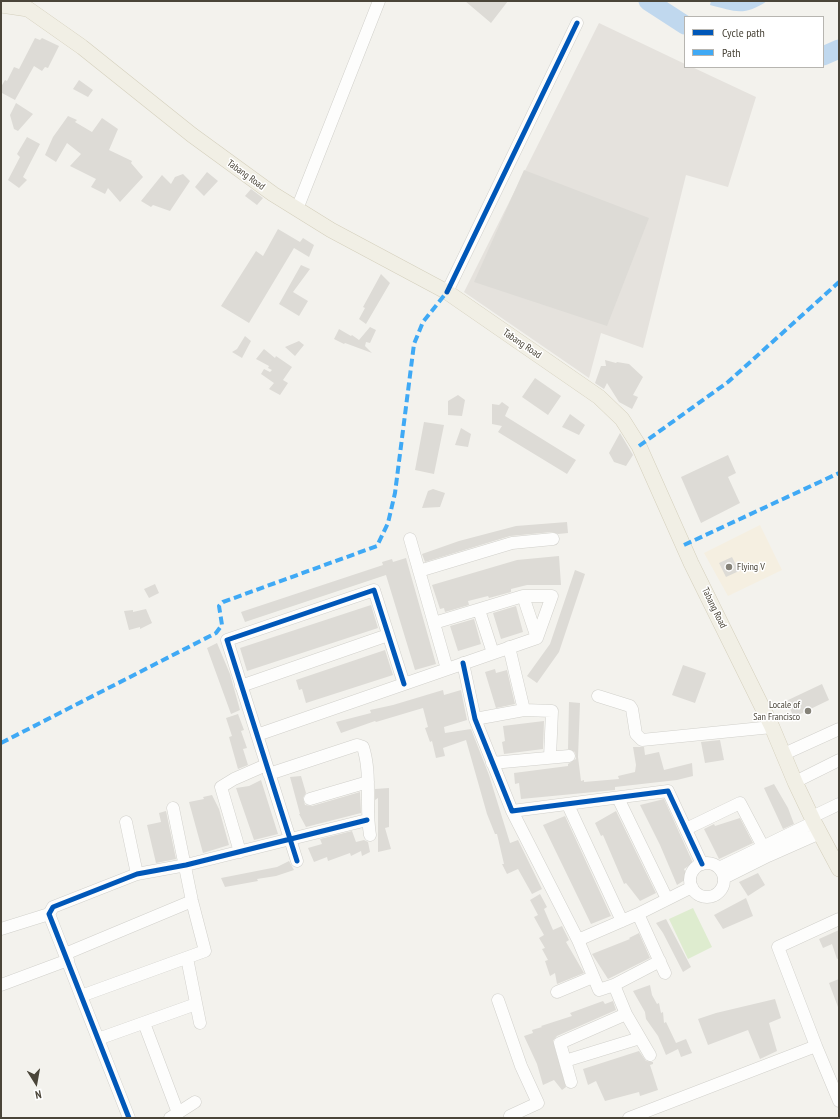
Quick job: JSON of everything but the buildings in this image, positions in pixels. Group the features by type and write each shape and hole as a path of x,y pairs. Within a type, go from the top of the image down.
{"main road":[{"name":"Tabang Road","path":"1,5 28,9 82,47 192,136 273,194 331,230 447,292 600,397 622,419 639,446 691,563 772,727 795,782 815,824 839,869"}],"street":[{"path":"297,209 379,1"},
{"path":"447,292 576,23"},
{"path":"410,539 447,669"},
{"path":"419,571 512,544 553,539"},
{"path":"297,861 227,640 374,590 404,684"},
{"path":"434,623 523,596 552,596 537,638"},
{"path":"523,596 537,638"},
{"path":"479,610 494,653"},
{"path":"241,686 388,635"},
{"path":"256,735 537,638"},
{"path":"510,647 524,710"},
{"path":"463,663 476,719 492,763 512,811 578,940 599,990 614,985 660,962"},
{"path":"598,696 630,706 632,709 636,734 642,740 772,727"},
{"path":"476,719 524,710 552,711 550,757"},
{"path":"784,754 839,729"},
{"path":"240,852 221,787 234,779 357,745 363,747 365,753 368,782 367,820 370,835"},
{"path":"492,763 569,756"},
{"path":"795,782 839,760"},
{"path":"310,799 368,782"},
{"path":"512,811 668,791 702,864"},
{"path":"618,798 667,899"},
{"path":"686,828 740,803 766,851"},
{"path":"568,804 622,921"},
{"path":"722,873 815,824 839,804"},
{"path":"82,996 205,951 172,808"},
{"path":"129,1118 50,914 53,907 61,902 137,874 186,865 367,820"},
{"path":"126,822 137,874"},
{"path":"702,864 713,864 722,873 722,889 714,896 703,897 698,895 690,882 692,873 702,864"},
{"path":"578,940 638,914 692,887"},
{"path":"1,985 192,900"},
{"path":"1,929 50,914"},
{"path":"638,914 665,973"},
{"path":"839,919 778,947 839,1101"},
{"path":"187,958 200,1023"},
{"path":"557,992 593,977"},
{"path":"614,985 626,1014 650,1055"},
{"path":"498,1000 521,1066 538,1103 510,1116 511,1118"},
{"path":"98,1039 196,1004"},
{"path":"571,1082 560,1043 626,1014"},
{"path":"144,1023 174,1116 195,1102"},
{"path":"565,1061 640,1038"},
{"path":"629,1118 816,1046"}],"shaded area":[{"path":"599,23 684,64 684,68 694,68 756,97 728,187 686,175 643,348 601,333 589,378 464,292"},
{"path":"760,525 782,570 728,596 704,553"}],"green space":[{"path":"693,908 712,947 688,959 669,919"}],"water":[{"path":"711,1 767,1 752,9 745,11 733,11 710,5"}],"waterway":[{"path":"648,1 684,24"},
{"path":"824,56 839,49"}],"marked path":[{"path":"639,446 728,382 839,282"},
{"path":"1,743 216,633 222,625 219,606 223,602 377,546 388,523 395,493 414,344 423,322 447,292"},
{"path":"684,545 839,473"}],"cycle path":[{"path":"447,292 577,23"},
{"path":"297,861 227,640 374,590 404,684"},
{"path":"463,663 475,719 512,811 668,791 702,864"},
{"path":"129,1118 49,914 53,907 137,874 186,865 367,820"}],"place":[{"name":"Flying V","path":"729,567"},
{"name":"Locale of San Francisco","path":"808,711"}]}
